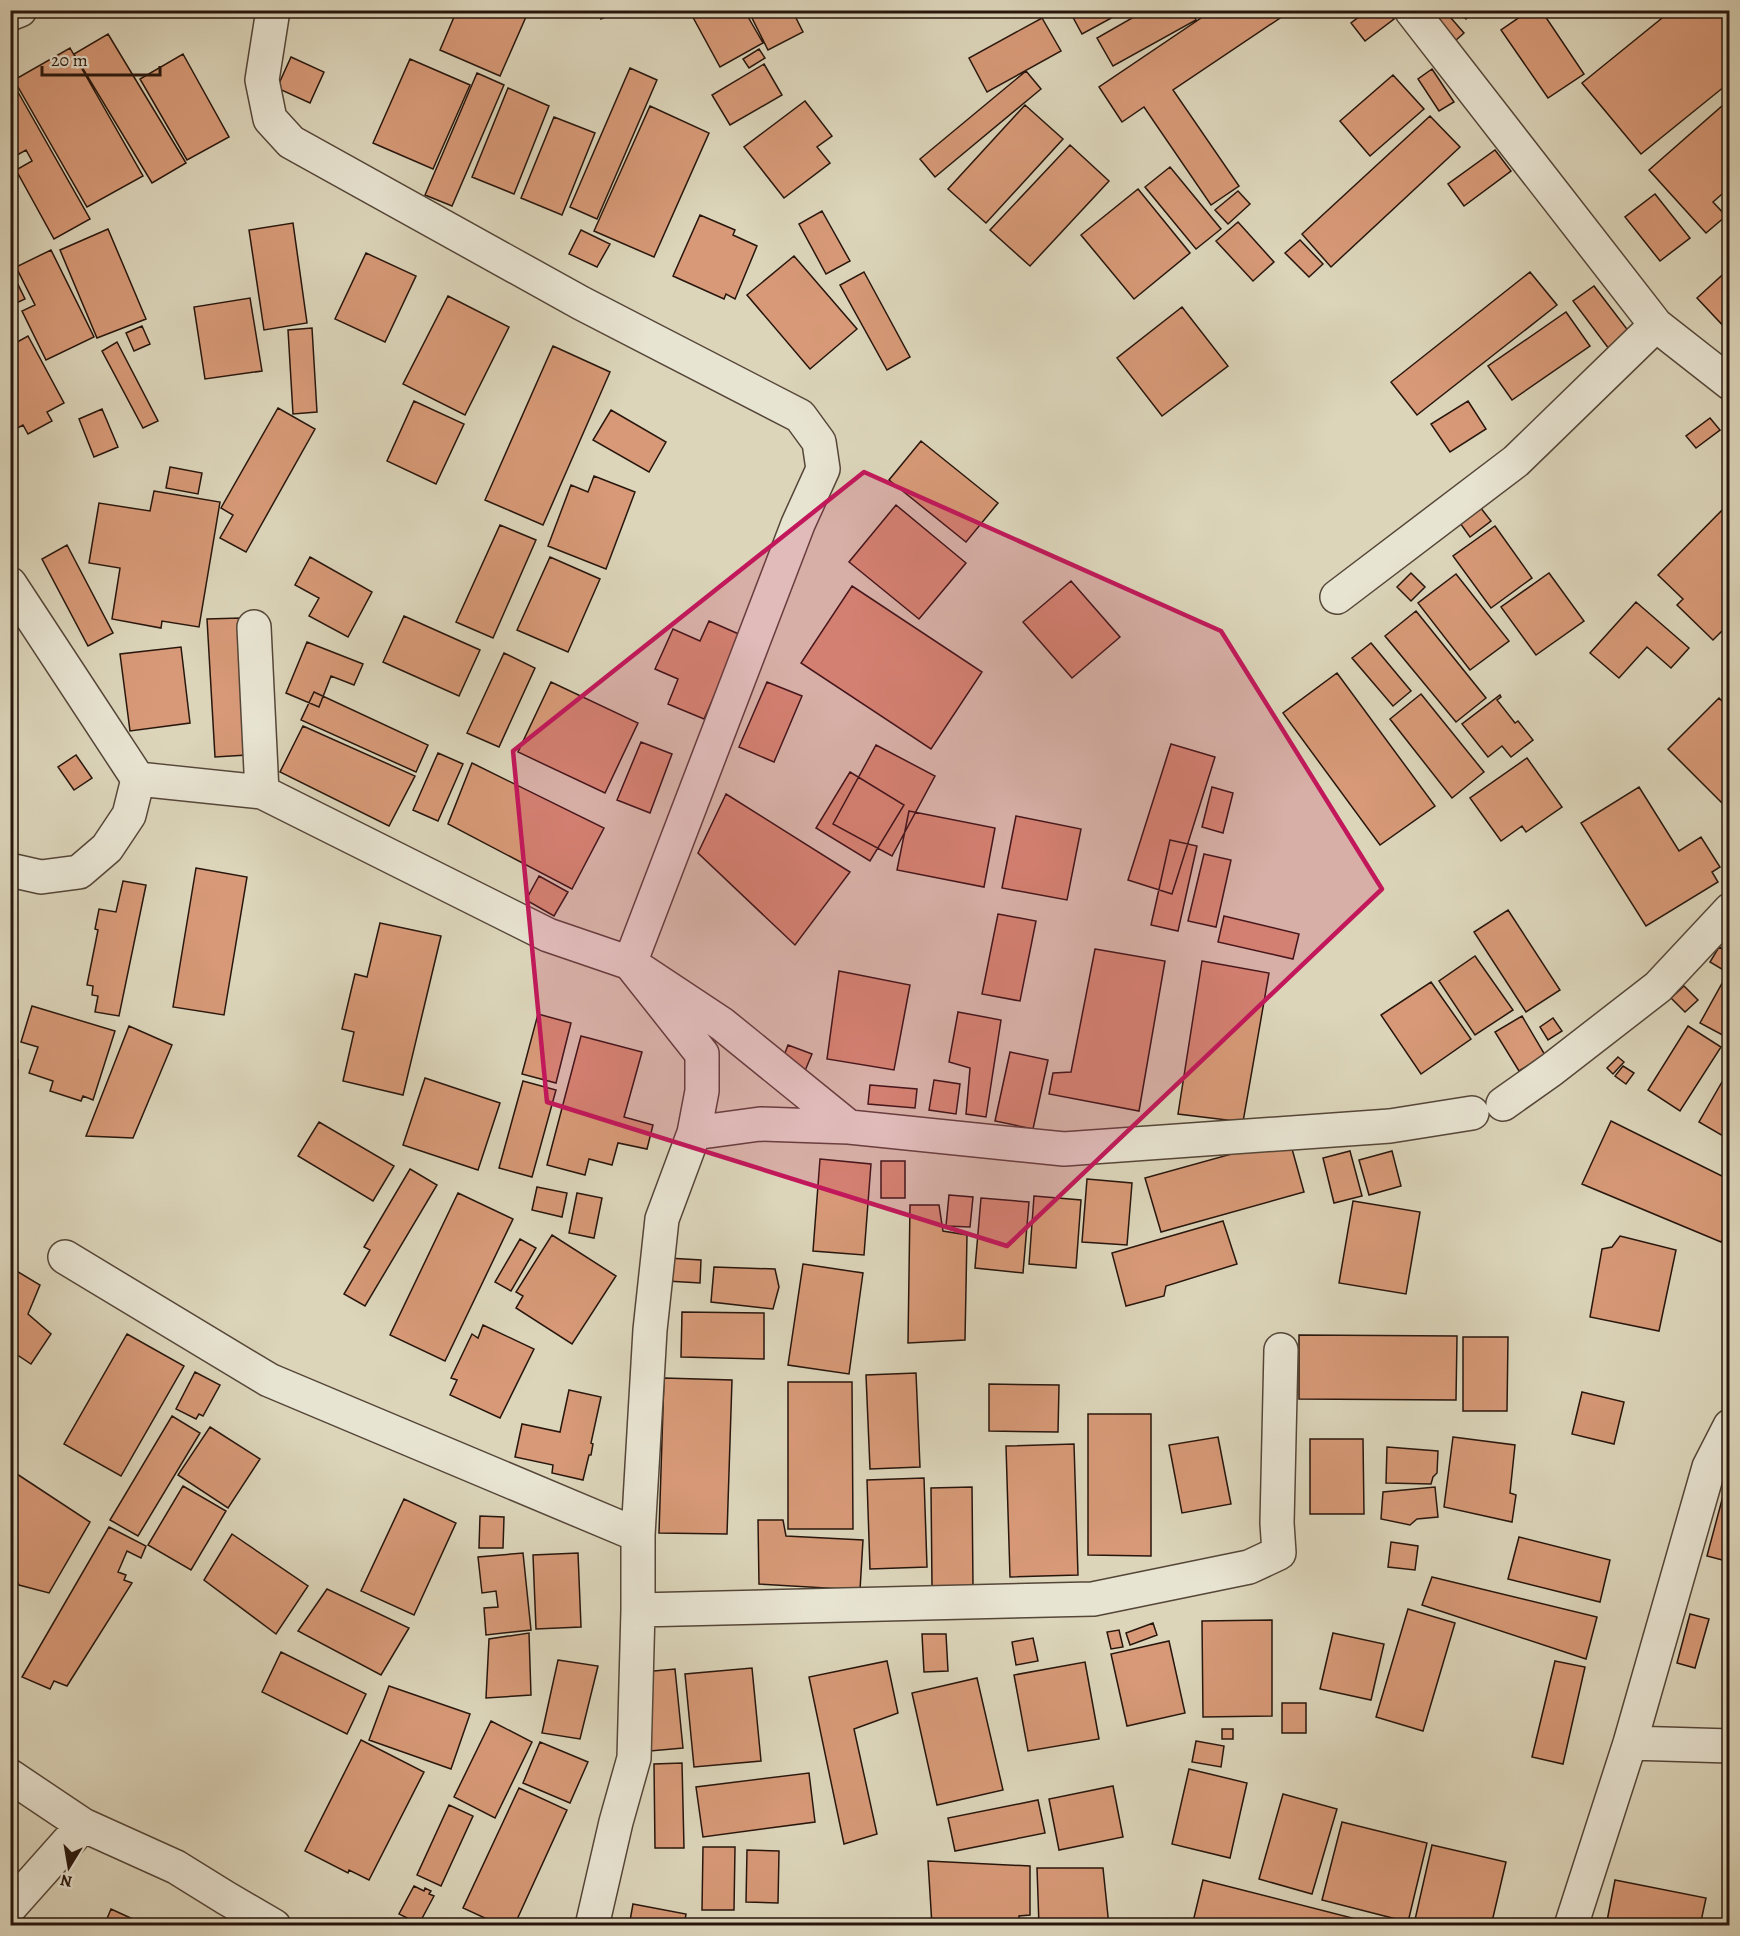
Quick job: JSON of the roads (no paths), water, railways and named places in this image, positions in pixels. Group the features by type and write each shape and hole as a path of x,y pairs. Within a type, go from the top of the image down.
{"street":[{"path":"10,14 20,10"},
{"path":"273,10 262,80 270,119 291,142 581,303 800,416 819,442 823,469 798,524 630,963"},
{"path":"1411,10 1656,325 1730,383"},
{"path":"1337,597 1516,461 1656,325"},
{"path":"10,584 138,779 129,815 107,848 79,872 41,877 10,870"},
{"path":"254,627 262,792"},
{"path":"138,779 262,792 548,935 630,963 722,1024 849,1127"},
{"path":"1503,1104 1658,987 1730,910"},
{"path":"591,1926 634,1758 638,1535 650,1330 662,1219 694,1133 702,1091 702,1054 630,963"},
{"path":"694,1133 760,1124 849,1127 1064,1149 1390,1126 1472,1113"},
{"path":"65,1257 269,1380 638,1535"},
{"path":"638,1610 1093,1599 1250,1568 1279,1553 1277,1523 1281,1350"},
{"path":"1571,1926 1630,1743 1710,1467 1730,1426"},
{"path":"1630,1743 1730,1746"},
{"path":"10,1776 83,1825 177,1867 274,1926"},
{"path":"10,1907 83,1825"}]}
